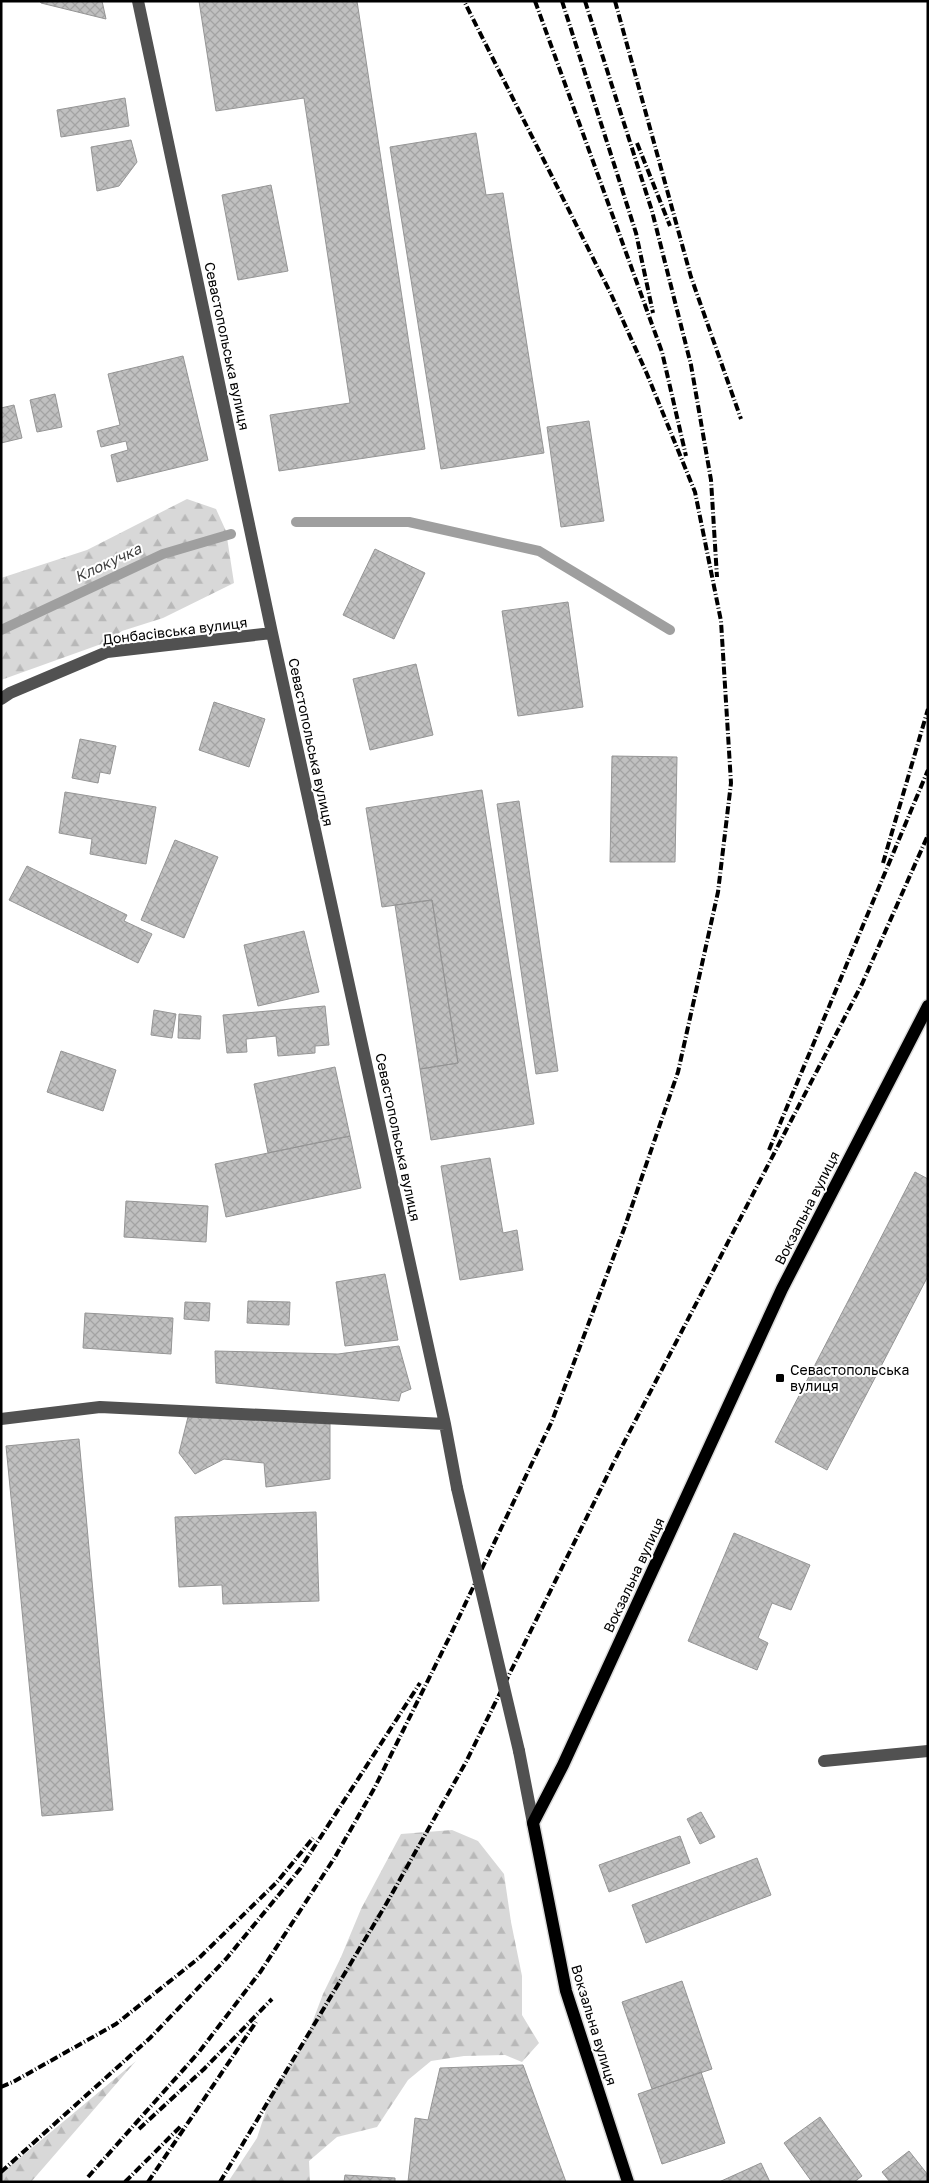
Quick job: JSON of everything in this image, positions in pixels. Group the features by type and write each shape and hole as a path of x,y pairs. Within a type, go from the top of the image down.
{"main road":[{"name":"Вокзальна вулиця","path":"628,2182 566,1992 532,1823 567,1756 782,1289 928,1006"}],"street":[{"name":"Севастопольська вулиця","path":"138,1 272,633 445,1424 457,1488 519,1751 532,1823"},
{"name":"Донбасівська вулиця","path":"1,699 10,693 107,652 272,633"},
{"path":"1,1419 100,1407 445,1424"},
{"path":"824,1761 928,1751"}],"green space":[{"path":"187,499 216,509 226,531 234,583 163,618 122,631 104,643 1,680 1,578 87,550"},
{"path":"452,1830 478,1841 504,1874 522,1976 522,2015 539,2043 522,2062 505,2055 464,2056 431,2061 408,2080 377,2127 337,2137 309,2161 310,2182 228,2182 257,2138 271,2095 306,2039 323,1994 361,1909 401,1834"},
{"path":"136,2061 31,2182 1,2182 1,2174"}],"building":[{"path":"40,1 102,1 106,19 41,3"},
{"path":"199,1 357,1 425,449 279,471 270,415 350,403 304,98 216,111"},
{"path":"125,98 129,126 61,137 57,110"},
{"path":"476,133 486,195 503,193 544,453 441,469 390,147"},
{"path":"131,140 137,162 119,186 97,191 91,147"},
{"path":"271,185 288,271 238,280 222,195"},
{"path":"183,356 208,460 117,482 111,455 128,450 126,441 101,447 97,431 120,425 108,374"},
{"path":"55,394 62,427 37,432 30,400"},
{"path":"14,405 22,438 1,443 1,408"},
{"path":"589,421 604,521 561,527 547,427"},
{"path":"375,549 425,573 394,639 343,615"},
{"path":"568,602 583,707 518,716 502,611"},
{"path":"416,664 433,735 370,750 353,679"},
{"path":"214,702 265,719 249,767 199,750"},
{"path":"80,739 116,746 110,774 100,772 98,783 72,778"},
{"path":"612,756 677,757 675,862 610,862"},
{"path":"482,790 534,1124 431,1140 420,1069 458,1063 432,900 382,907 366,808"},
{"path":"65,792 156,807 146,864 90,854 92,839 59,833"},
{"path":"519,801 558,1071 536,1074 497,804"},
{"path":"175,840 218,857 184,938 141,920"},
{"path":"27,866 127,915 124,921 152,934 138,963 9,900"},
{"path":"432,900 458,1063 420,1069 395,905"},
{"path":"304,931 319,992 258,1006 244,945"},
{"path":"325,1006 329,1045 315,1046 315,1053 278,1056 276,1036 246,1039 247,1052 227,1053 223,1015"},
{"path":"154,1010 176,1014 172,1038 151,1035"},
{"path":"179,1014 201,1016 200,1039 178,1038"},
{"path":"61,1051 116,1070 103,1111 47,1092"},
{"path":"335,1067 350,1136 268,1153 254,1084"},
{"path":"350,1136 361,1188 226,1217 215,1164"},
{"path":"490,1158 503,1233 517,1230 523,1270 460,1280 441,1166"},
{"path":"915,1172 928,1179 928,1276 827,1470 775,1442"},
{"path":"126,1201 208,1206 206,1242 124,1237"},
{"path":"385,1274 398,1340 345,1346 336,1282"},
{"path":"248,1301 290,1302 289,1325 247,1323"},
{"path":"185,1302 210,1303 209,1321 184,1319"},
{"path":"85,1313 173,1318 171,1354 83,1348"},
{"path":"399,1346 411,1389 401,1393 399,1401 216,1383 215,1351 338,1354"},
{"path":"188,1417 330,1424 330,1479 266,1487 264,1463 224,1459 195,1474 179,1453"},
{"path":"79,1439 113,1810 42,1816 6,1446"},
{"path":"316,1512 319,1601 223,1604 222,1585 179,1587 175,1517"},
{"path":"734,1533 810,1565 791,1610 772,1603 758,1638 768,1643 757,1670 688,1641"},
{"path":"701,1812 715,1837 700,1844 687,1819"},
{"path":"680,1836 690,1863 609,1892 599,1865"},
{"path":"757,1858 771,1895 646,1943 632,1905"},
{"path":"682,1981 712,2069 652,2089 622,2002"},
{"path":"523,2065 566,2182 408,2182 415,2118 428,2120 440,2068"},
{"path":"701,2072 725,2143 662,2164 638,2094"},
{"path":"820,2117 862,2176 854,2182 812,2182 784,2143"},
{"path":"909,2151 928,2175 928,2179 924,2182 890,2182 882,2172"},
{"path":"761,2163 770,2182 719,2182"},
{"path":"345,2175 395,2178 395,2182 344,2182"}],"waterway":[{"path":"296,522 409,522 539,551 670,630"},
{"name":"Клокучка","path":"1,630 163,554 231,534"}],"railway":[{"path":"88,2177 199,2052 261,1971 335,1857 375,1787 450,1636 552,1421 624,1229 678,1072 718,892 731,783 721,621 695,492 647,374 611,294 464,1"},
{"path":"535,1 662,352 686,456"},
{"path":"562,1 636,233 653,313"},
{"path":"585,1 652,211 691,365 711,480 717,577"},
{"path":"615,1 691,277 741,419"},
{"path":"637,143 670,226"},
{"path":"883,863 928,709"},
{"path":"769,1150 928,770"},
{"path":"220,2182 385,1906 466,1762 617,1456 862,984 928,835"},
{"path":"1,2172 150,2038 226,1959 300,1869 420,1683"},
{"path":"1,2087 116,2024 199,1958 277,1882 313,1838"},
{"path":"139,2129 204,2069 272,1999"},
{"path":"148,2182 256,2022"},
{"path":"125,2182 181,2126"}],"place":[{"name":"Севастопольська вулиця","path":"780,1378"}]}
